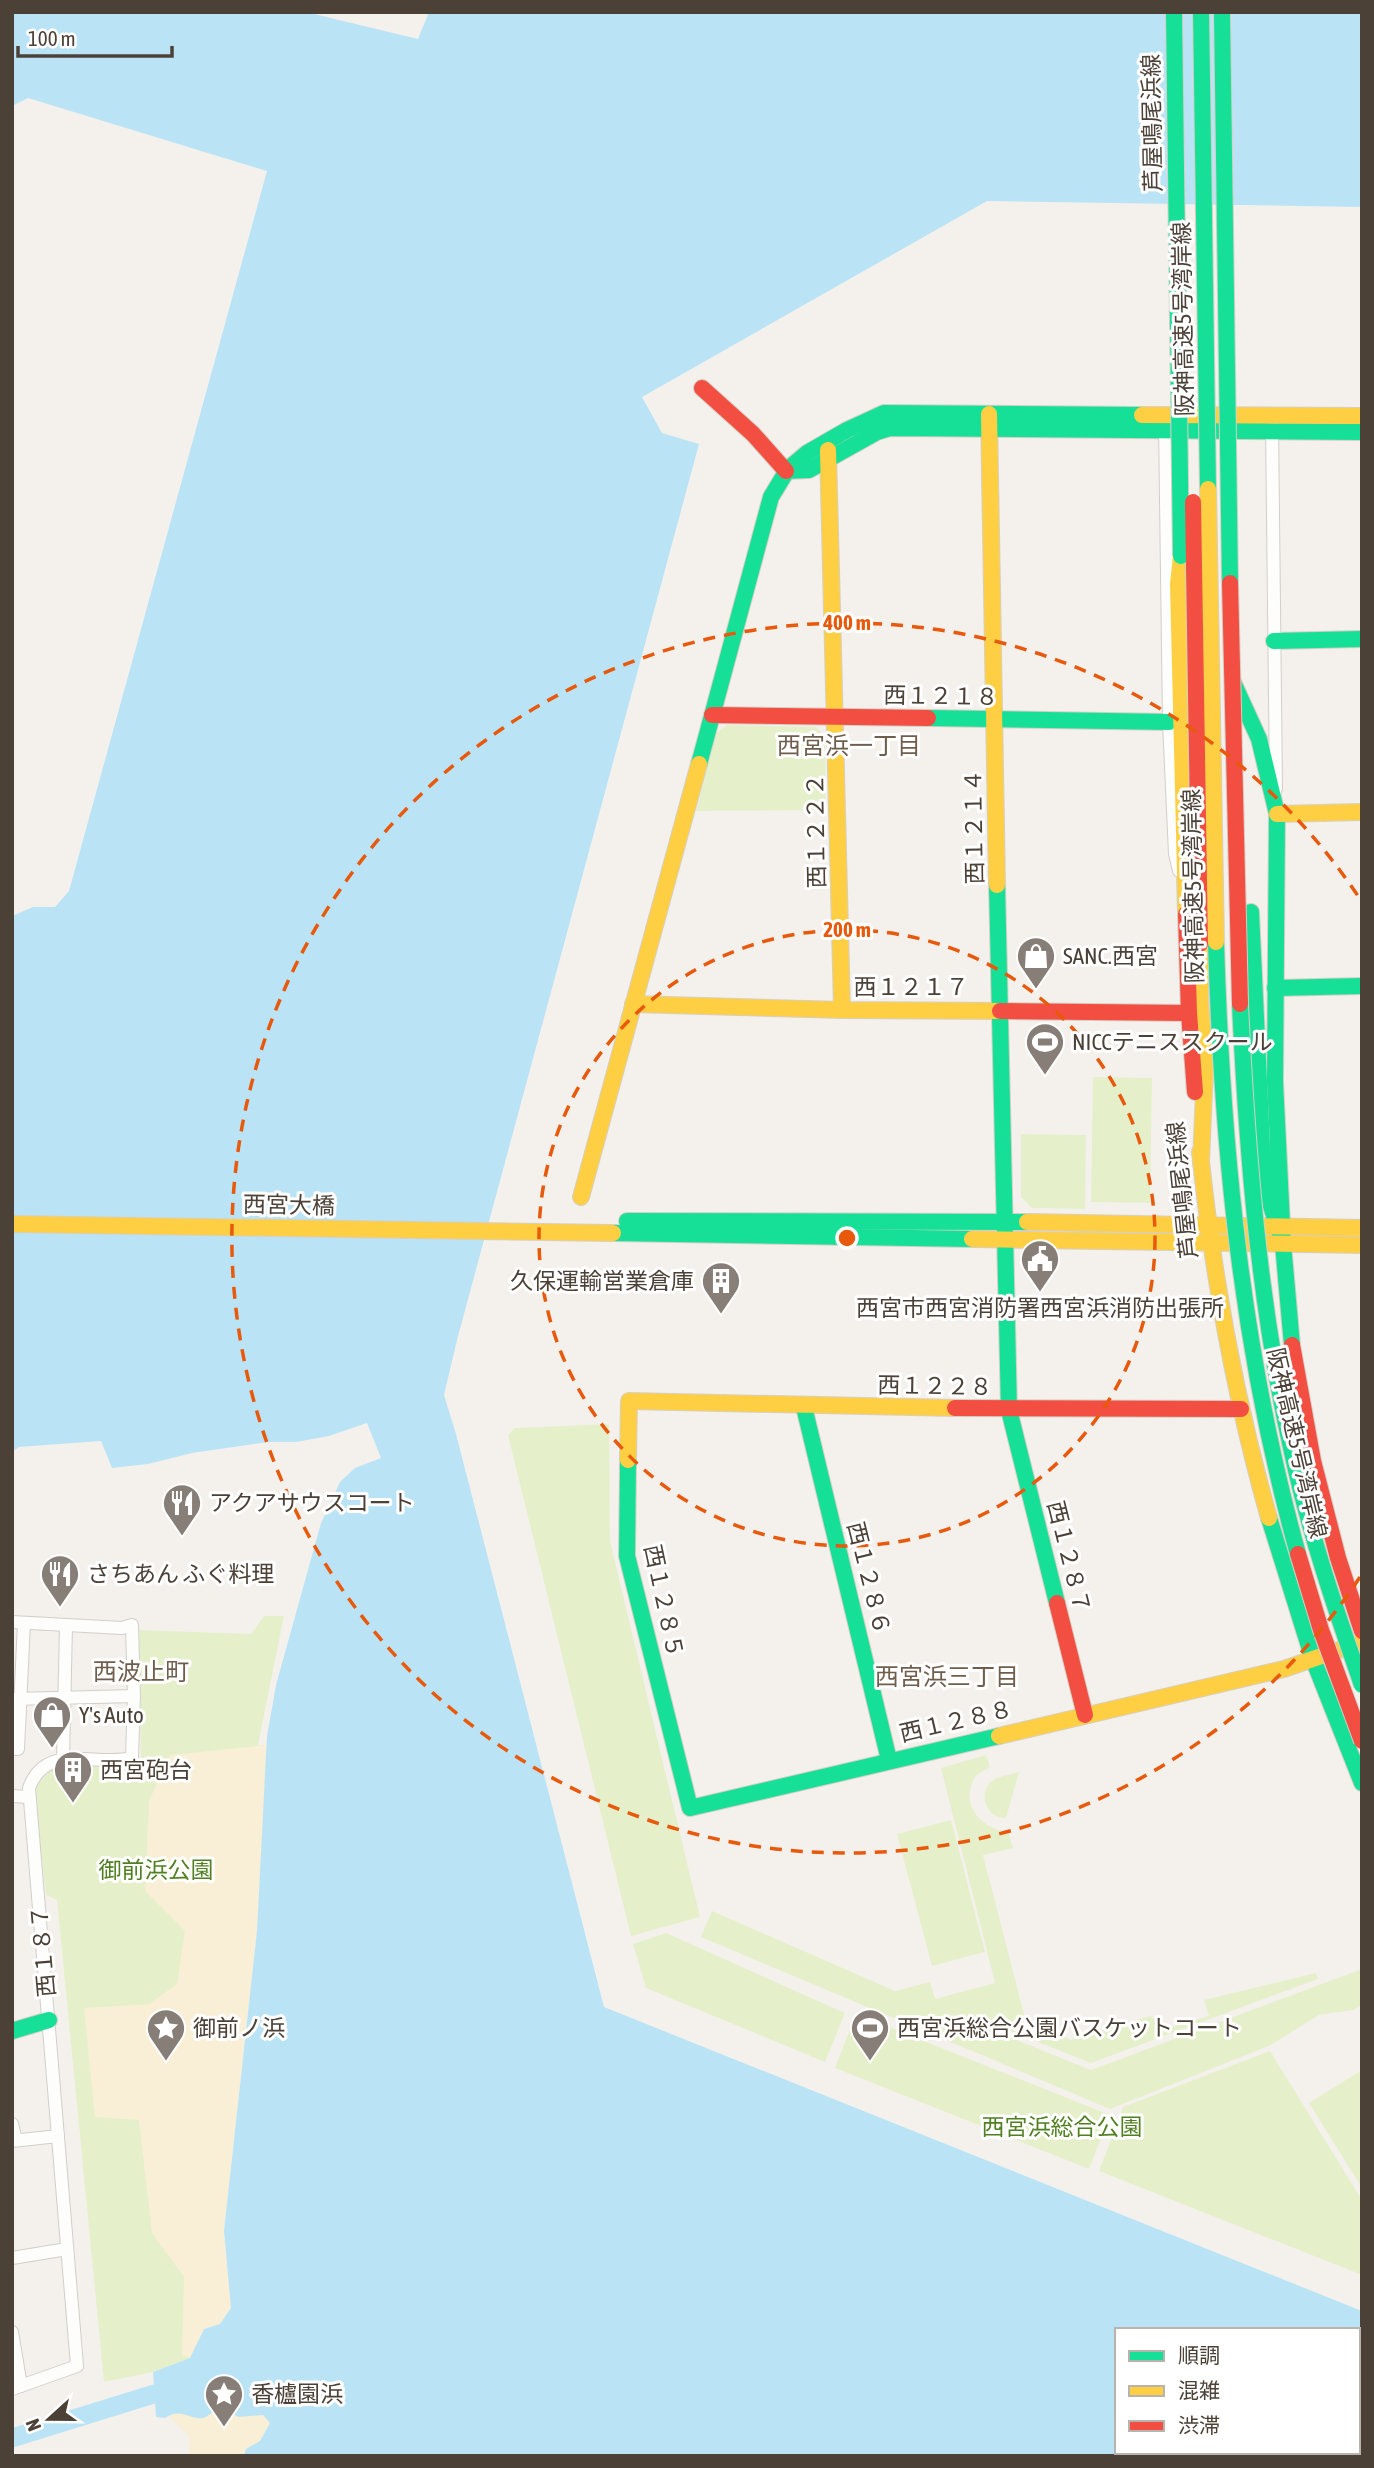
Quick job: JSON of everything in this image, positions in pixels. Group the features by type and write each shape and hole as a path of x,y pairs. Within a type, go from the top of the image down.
{"main road":[{"name":"芦屋鳴尾浜線","path":"1174,12 1181,563 1178,584 1179,649 1189,1013 1201,1162 1220,1307 1241,1409 1273,1532 1313,1659 1362,1783"},
{"name":"阪神高速5号湾岸線","path":"1201,12 1217,937 1224,1110 1231,1196 1241,1287 1271,1450 1311,1600 1362,1741"},
{"name":"阪神高速5号湾岸線","path":"1222,12 1237,946 1244,1112 1264,1297 1291,1446 1330,1591 1362,1685"},
{"path":"1201,56 1197,136 1193,519 1200,944 1205,1067 1201,1162"},
{"path":"1224,254 1238,409 1245,541 1251,912 1265,1179 1283,1244 1292,1351 1313,1461 1338,1558 1362,1631"},
{"path":"702,388 753,433 786,471"},
{"path":"581,1197 771,497 786,471 800,457 868,419 884,413 989,421 1272,423 1362,416"},
{"path":"786,471 809,470 877,432 890,428 989,421"},
{"name":"西１２１４","path":"989,421 1005,1239"},
{"path":"1272,423 1362,432"},
{"name":"西１２２２","path":"828,441 842,1010"},
{"name":"芦屋鳴尾浜線","path":"1181,563 1191,597 1259,739 1277,814 1275,1082 1279,1227"},
{"path":"1273,641 1362,639"},
{"name":"西１２１８","path":"712,715 1169,722"},
{"path":"1277,814 1362,812"},
{"path":"1275,988 1362,986"},
{"name":"西１２１７","path":"633,1004 842,1010 1189,1013"},
{"name":"西宮大橋","path":"12,1212 566,1226"},
{"path":"566,1226 1004,1222 1209,1235 1283,1244 1362,1245"},
{"name":"西宮大橋","path":"12,1224 566,1226"},
{"path":"566,1226 1005,1239 1209,1235 1279,1227 1362,1228"},
{"name":"西１２８７","path":"1005,1239 1009,1410 1085,1715"},
{"name":"西１２２８","path":"629,1401 1009,1410 1241,1409"},
{"name":"西１２８５","path":"629,1401 627,1556 690,1808"},
{"name":"西１２８６","path":"804,1407 889,1760"},
{"name":"西１２８８","path":"690,1808 1284,1669 1362,1642"},
{"path":"12,2031 49,2020"}],"street":[{"path":"1165,422 1169,722 1175,854 1185,898"},
{"path":"1272,423 1277,814"},
{"path":"12,1749 18,1749 18,1622 122,1628 132,1625 132,1758 63,1759 45,1765 38,1771 29,1788 28,1797 12,1796"},
{"path":"63,1759 66,1626"},
{"path":"16,1699 134,1696"},
{"name":"西１８７","path":"17,2388 77,2365 28,1797"},
{"path":"12,2124 14,2141 58,2136"},
{"path":"12,2258 67,2249"},
{"path":"12,2332 17,2388"}],"green space":[{"path":"727,725 816,727 825,736 826,810 696,811 716,733"},
{"path":"1093,1077 1152,1078 1150,1203 1091,1202"},
{"path":"1021,1134 1086,1135 1085,1209 1032,1208 1021,1197"},
{"path":"609,1424 610,1541 700,1917 631,1936 508,1435 515,1428"},
{"name":"御前浜公園","path":"264,1616 284,1616 258,1745 267,1745 190,2358 153,2372 104,2382 57,1900 46,1895 35,1800 37,1784 54,1767 135,1766 141,1762 139,1630 251,1634"},
{"path":"986,1755 990,1767 976,1776 971,1786 971,1805 981,1820 989,1826 1008,1832 1013,1848 983,1855 1025,2018 1071,2040 1150,2016 1167,2028 1209,2016 1204,2000 1316,1973 1318,1979 1091,2063 978,2018 972,2022 1091,2070 1362,1969 1362,2005 1353,2010 1319,2015 1269,2046 1110,2109 701,1937 712,1911 895,1991 930,1982 935,1999 995,1983 941,1768"},
{"path":"1019,1772 1006,1818 999,1817 986,1805 985,1792 995,1779"},
{"path":"951,1820 985,1952 932,1966 897,1834"},
{"path":"666,1933 845,2013 825,2062 646,1988 633,1944"},
{"name":"西宮浜総合公園","path":"856,2014 1110,2115 1089,2169 835,2068"},
{"path":"1270,2051 1362,2200 1362,2275 1099,2171 1123,2107"},
{"path":"1362,2070 1362,2188 1309,2103"}],"sand":[{"name":"御前ノ浜","path":"267,1745 257,1931 224,2231 231,2308 220,2324 204,2329 190,2358 182,2355 184,2277 152,2233 139,2120 95,2117 84,2008 149,2004 177,1984 185,1931 145,1891 149,1801 170,1755"},
{"name":"香櫨園浜","path":"220,2408 228,2409 238,2417 262,2414 270,2423 260,2441 246,2449 244,2456 189,2456 189,2436 167,2415 183,2413 202,2418"}],"water":[{"path":"12,12 306,12 418,39 429,12 1362,12 1362,207 987,201 642,397 662,433 699,444 444,1395 604,2007 1362,2311 1362,2456 244,2456 246,2449 260,2441 270,2423 263,2415 238,2417 223,2408 203,2418 181,2414 156,2417 153,2372 190,2358 204,2329 220,2324 231,2308 224,2231 257,1931 267,1736 276,1685 321,1523 340,1482 355,1468 381,1458 367,1423 329,1436 296,1442 268,1442 112,1468 101,1441 19,1447 12,1452 12,916 33,907 55,907 69,891 267,171 28,98 12,106"}],"waterway":[{"path":"12,2438 154,2394"}],"traffic: fast":[{"path":"1174,12 1181,556"},
{"path":"1201,12 1208,489"},
{"path":"1222,12 1230,583"},
{"path":"699,764 771,497 788,469 807,453 884,413 1142,415"},
{"path":"786,471 809,470 877,432 890,428 1362,432"},
{"path":"1274,641 1362,639"},
{"path":"1233,682 1259,739 1277,814 1275,1082 1283,1244 1292,1345"},
{"path":"928,718 1169,722"},
{"path":"997,885 1009,1410 1057,1603"},
{"path":"1251,912 1262,1145 1271,1206 1283,1244"},
{"path":"1216,942 1223,1097 1238,1251 1262,1403 1298,1554"},
{"path":"1275,988 1362,986"},
{"path":"1240,1004 1256,1229 1281,1397 1314,1540 1362,1685"},
{"path":"627,1221 1027,1222"},
{"path":"613,1233 972,1239"},
{"path":"804,1407 889,1760"},
{"path":"628,1460 627,1556 690,1808 999,1736"},
{"path":"1269,1518 1313,1659 1362,1783"},
{"path":"12,2031 49,2020"}],"traffic: slow":[{"path":"989,414 997,885"},
{"path":"1142,415 1362,416"},
{"path":"828,450 842,1010"},
{"path":"1208,489 1216,942"},
{"path":"1181,556 1178,584 1186,914"},
{"path":"581,1197 699,764"},
{"path":"1277,814 1362,812"},
{"path":"1200,944 1200,999 1205,1067 1201,1162"},
{"path":"633,1004 1000,1011"},
{"path":"1200,1152 1211,1245 1227,1336 1246,1428 1269,1518"},
{"path":"1027,1222 1362,1228"},
{"path":"12,1224 613,1233"},
{"path":"972,1239 1362,1245"},
{"path":"628,1460 629,1401 955,1408"},
{"path":"999,1736 1284,1669 1362,1642"}],"traffic: jam":[{"path":"702,388 753,434 786,471"},
{"path":"1193,502 1200,944"},
{"path":"1230,583 1240,1004"},
{"path":"712,715 928,718"},
{"path":"1186,914 1195,1092"},
{"path":"1000,1011 1189,1013"},
{"path":"1292,1345 1313,1461 1338,1558 1362,1631"},
{"path":"955,1408 1241,1409"},
{"path":"1298,1554 1321,1630 1362,1741"},
{"path":"1057,1603 1085,1715"}],"place":[{"name":"SANC.西宮","path":"1036,990"},
{"name":"NICCテニススクール","path":"1045,1076"},
{"name":"西宮市西宮消防署西宮浜消防出張所","path":"1040,1293"},
{"name":"久保運輸営業倉庫","path":"721,1315"},
{"name":"アクアサウスコート","path":"182,1537"},
{"name":"さちあん ふぐ料理","path":"60,1608"},
{"name":"Y's Auto","path":"52,1749"},
{"name":"西宮砲台","path":"73,1804"},
{"name":"御前ノ浜","path":"166,2062"},
{"name":"西宮浜総合公園バスケットコート","path":"870,2062"},
{"name":"香櫨園浜","path":"224,2428"}],"district":[{"name":"西宮浜一丁目","path":"849,745"},
{"name":"西波止町","path":"141,1671"},
{"name":"西宮浜三丁目","path":"947,1676"}]}
